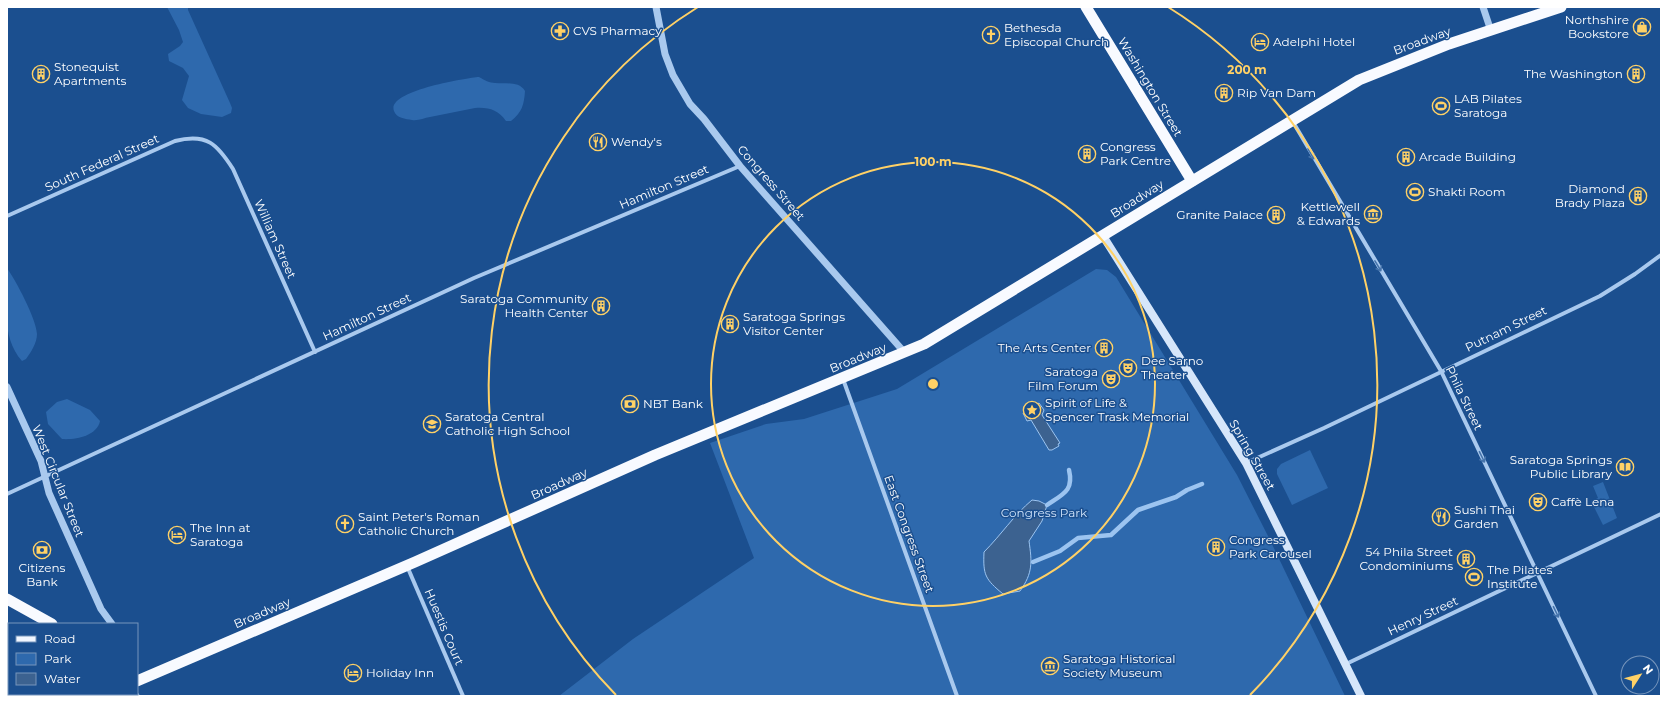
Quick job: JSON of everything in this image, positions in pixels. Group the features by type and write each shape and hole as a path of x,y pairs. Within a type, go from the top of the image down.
{"highway":[{"name":"Washington Street","path":"1086,7 1192,181"},
{"name":"Broadway","path":"138,681 407,566 655,455 905,353 924,344 1359,80 1449,44 1560,7"},
{"path":"7,599 50,623"}],"main road":[{"name":"Spring Street","path":"1103,236 1246,463 1361,696"}],"street":[{"name":"Congress Street","path":"656,7 665,54 680,89 690,104 704,119 740,166 905,353"},
{"path":"1484,7 1491,31"},
{"name":"Phila Street","path":"1291,120 1441,371 1596,696"},
{"name":"South Federal Street","path":"7,216 176,140 188,138 208,140"},
{"name":"William Street","path":"208,140 222,154 233,170 315,352"},
{"name":"Hamilton Street","path":"7,494 45,478 94,453 474,278 740,166"},
{"name":"Putnam Street","path":"1246,463 1324,428 1600,296 1632,277 1661,255"},
{"name":"East Congress Street","path":"843,379 957,696"},
{"name":"West Circular Street","path":"7,387 41,461 49,493 101,608 111,623"},
{"name":"Henry Street","path":"1346,664 1661,514"},
{"name":"Huestis Court","path":"407,566 463,696"}],"green space":[{"path":"167,7 188,7 188,10 230,103 232,108 231,113 222,117 201,114 188,108 182,100 189,76 183,68 169,61 168,54 180,46 183,42 179,30"},
{"path":"479,77 495,83 516,84 525,91 522,108 511,121 506,121 500,114 485,108 475,108 419,120 404,119 399,117 394,111 395,104 402,97 414,92 444,83"},
{"path":"7,268 20,290 36,327 36,341 26,359 22,361 10,340 6,316"},
{"name":"Congress Park","path":"1096,269 1107,270 1116,277 1237,475 1345,696 559,696 633,639 754,558 710,443 766,424 804,419 897,389"},
{"path":"67,399 90,410 100,421 95,430 90,434 79,438 62,439 48,424 46,412 57,402"},
{"path":"1310,450 1328,488 1292,505 1277,474 1277,469 1281,464"},
{"path":"1603,482 1617,518 1603,525 1591,501 1598,498 1593,486"}],"water":[{"path":"1032,403 1036,405 1039,403 1044,410 1042,415 1060,443 1058,444 1059,446 1052,450 1049,450 1031,420 1027,421 1023,413 1026,411 1026,406"},
{"path":"1032,500 1039,501 1047,505 1042,521 1029,541 1031,561 1029,573 1020,591 1003,594 986,576 984,552 1019,512"}],"waterway":[{"path":"1047,505 1066,491 1070,483 1069,470"},
{"path":"1033,562 1060,551 1078,538 1111,535 1138,510 1176,497 1187,490 1202,484"}],"place":[{"name":"Northshire Bookstore","path":"1642,27"},
{"name":"CVS Pharmacy","path":"560,31"},
{"name":"Bethesda Episcopal Church","path":"991,35"},
{"name":"Adelphi Hotel","path":"1260,42"},
{"name":"Stonequist Apartments","path":"41,74"},
{"name":"The Washington","path":"1636,74"},
{"name":"Rip Van Dam","path":"1224,93"},
{"name":"LAB Pilates Saratoga","path":"1441,106"},
{"name":"Wendy's","path":"598,142"},
{"name":"Congress Park Centre","path":"1087,154"},
{"name":"Arcade Building","path":"1406,157"},
{"name":"Shakti Room","path":"1415,192"},
{"name":"Diamond Brady Plaza","path":"1638,196"},
{"name":"Kettlewell & Edwards","path":"1373,214"},
{"name":"Granite Palace","path":"1276,215"},
{"name":"Saratoga Community Health Center","path":"601,306"},
{"name":"Saratoga Springs Visitor Center","path":"730,324"},
{"name":"The Arts Center","path":"1104,348"},
{"name":"Dee Sarno Theater","path":"1128,368"},
{"name":"Saratoga Film Forum","path":"1111,379"},
{"name":"NBT Bank","path":"630,404"},
{"name":"Spirit of Life & Spencer Trask Memorial","path":"1032,410"},
{"name":"Saratoga Central Catholic High School","path":"432,424"},
{"name":"Saratoga Springs Public Library","path":"1625,467"},
{"name":"Caffè Lena","path":"1538,502"},
{"name":"Sushi Thai Garden","path":"1441,517"},
{"name":"Saint Peter's Roman Catholic Church","path":"345,524"},
{"name":"The Inn at Saratoga","path":"177,535"},
{"name":"Congress Park Carousel","path":"1216,547"},
{"name":"Citizens Bank","path":"42,550"},
{"name":"54 Phila Street Condominiums","path":"1466,559"},
{"name":"The Pilates Institute","path":"1474,577"},
{"name":"Saratoga Historical Society Museum","path":"1050,666"},
{"name":"Holiday Inn","path":"353,673"}]}
